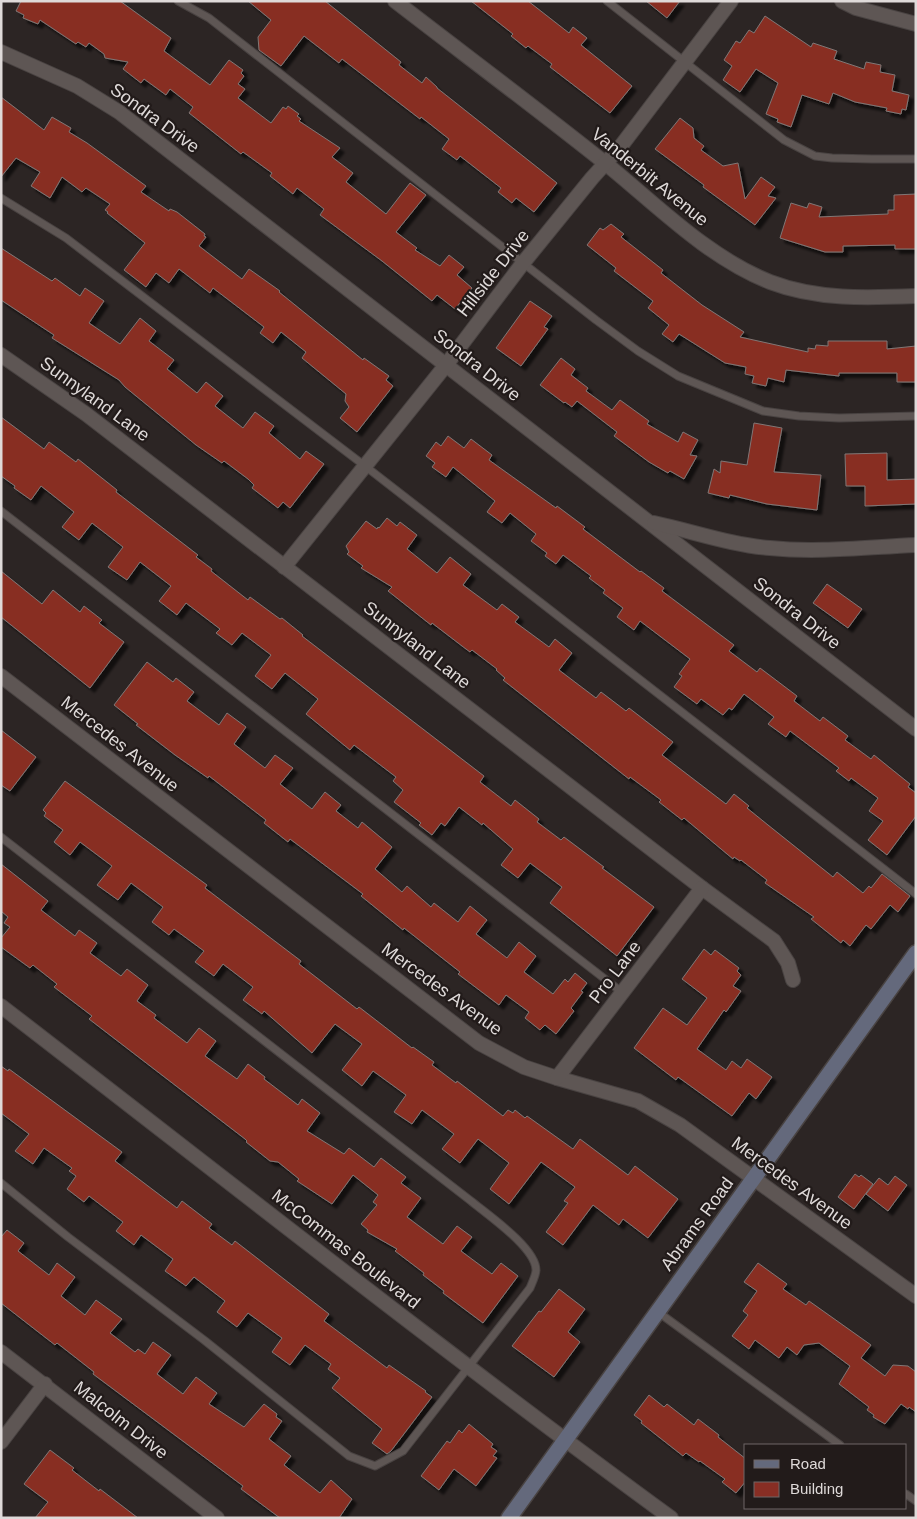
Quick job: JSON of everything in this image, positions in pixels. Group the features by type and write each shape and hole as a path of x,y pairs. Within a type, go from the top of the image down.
{"main road":[{"name":"Abrams Road","path":"509,1518 916,953"}],"street":[{"name":"Vanderbilt Avenue","path":"395,1 605,164 698,240 732,264 771,282 812,294 859,298 916,296"},
{"name":"Hillside Drive","path":"284,567 446,365 523,263 621,146 731,1"},
{"path":"842,1 856,8 916,24"},
{"name":"Sondra Drive","path":"1,52 77,86 118,112 916,729"},
{"name":"Sunnyland Lane","path":"1,355 86,414 702,888 774,941 788,963 793,980"},
{"path":"649,522 734,542 769,548 806,550 916,545"},
{"name":"Mercedes Avenue","path":"1,676 479,1043 524,1067 638,1101 680,1125 916,1296"},
{"name":"Pro Lane","path":"557,1078 702,888"},
{"name":"McCommas Boulevard","path":"1,1006 469,1367 671,1518"},
{"name":"Malcolm Drive","path":"1,1352 217,1518"},
{"path":"1,1442 45,1384"}],"lane":[{"path":"178,1 208,18 596,320 638,351 678,376 763,411 799,416 839,418 916,416"},
{"path":"607,1 784,140 815,156 862,159 916,159"},
{"path":"1,198 66,238 365,466 916,894"},
{"path":"1,511 623,993"},
{"path":"1,837 471,1201 524,1246 534,1258 536,1271 530,1288 403,1451 375,1466 349,1456 204,1340 68,1237 1,1183"},
{"path":"658,1312 839,1444"}],"building":[{"path":"21,1 120,1 171,38 164,51 210,85 229,60 243,70 241,73 244,76 238,84 245,89 238,98 271,123 283,107 286,109 288,106 299,114 297,116 301,119 299,121 340,148 332,157 353,173 346,182 386,214 410,183 426,195 396,232 417,248 415,250 440,266 449,255 464,267 457,275 472,288 455,309 437,295 432,301 320,215 324,209 297,188 293,194 270,176 272,173 243,152 241,154 189,113 193,107 170,89 166,95 144,79 141,83 123,69 128,62 105,58 104,54 89,43 86,47 78,42 76,44 40,20 38,24 23,18 24,15 16,11"},
{"path":"248,1 325,1 401,62 399,65 422,83 426,77 437,88 557,183 534,212 516,198 512,203 498,192 501,188 460,156 457,160 442,149 449,139 342,59 339,63 304,36 281,66 259,50 258,37 271,20"},
{"path":"471,1 528,1 569,33 573,27 587,38 581,45 632,86 610,113 550,67 552,64 511,36 513,34"},
{"path":"646,1 680,1 667,18"},
{"path":"765,16 811,47 813,43 837,51 834,59 864,69 866,62 881,65 880,72 895,75 892,91 909,95 906,110 902,109 901,114 886,111 887,108 855,102 833,93 829,104 802,95 791,127 777,122 778,119 766,114 778,83 756,69 740,92 723,80 732,66 724,60 736,41 740,43 749,30 754,33"},
{"path":"1,97 44,130 52,117 71,128 69,132 146,186 141,192 169,211 170,209 177,212 205,234 204,236 206,237 199,246 242,279 249,269 280,291 363,360 364,358 389,376 386,380 393,386 357,432 340,418 349,407 345,401 346,394 302,358 306,352 281,332 273,343 260,333 264,327 213,288 210,293 179,269 169,283 156,273 146,287 124,270 145,243 107,213 105,210 110,204 86,188 82,192 62,177 50,198 31,186 40,172 16,158 1,177"},
{"path":"680,118 693,128 694,138 704,146 701,150 723,166 738,163 745,199 761,177 775,187 768,196 776,198 755,225 655,149"},
{"path":"916,194 916,249 895,249 895,245 843,246 843,252 825,252 780,238 791,203 807,208 809,203 822,207 819,217 888,214 888,210 894,210 894,195"},
{"path":"611,224 624,234 621,237 663,270 661,273 702,305 744,332 740,337 808,352 808,348 815,349 816,345 828,346 828,341 887,341 887,349 916,346 916,382 897,382 897,373 839,373 839,376 786,370 784,382 768,378 766,386 752,383 754,376 745,374 746,367 725,363 679,334 673,342 662,334 669,325 648,308 653,301 614,271 616,268 587,245 600,228 603,230"},
{"path":"1,248 52,281 55,278 80,296 85,288 104,301 89,323 120,344 140,318 156,331 149,341 174,360 167,369 197,393 206,382 223,396 215,406 243,428 255,412 274,426 269,433 300,459 306,451 324,464 290,508 283,502 278,508 252,488 254,485 248,479 224,461 222,463 196,445 119,380 52,338 54,335 1,300"},
{"path":"530,301 552,316 544,327 548,329 521,366 496,348"},
{"path":"561,358 575,369 571,375 588,388 586,391 612,410 620,400 649,421 647,424 678,442 683,432 698,440 690,455 697,456 684,479 670,471 668,473 649,462 614,436 617,432 577,401 572,407 540,385"},
{"path":"1,417 44,449 49,442 76,462 78,459 117,490 116,492 198,555 196,557 212,569 211,571 248,600 250,597 280,619 282,618 302,636 484,776 480,782 511,806 515,800 539,819 537,822 561,840 564,837 654,907 617,956 550,903 562,887 530,863 518,878 501,865 513,849 483,823 482,825 459,807 445,826 441,823 432,835 419,825 421,823 394,802 403,790 393,781 396,777 354,745 350,750 306,714 318,699 285,673 272,689 255,676 271,655 242,633 232,645 216,633 220,629 186,603 177,615 159,601 171,586 140,562 127,580 108,567 123,547 92,523 79,540 62,527 74,512 41,486 31,500 14,488 15,486 1,476"},
{"path":"754,423 782,428 774,472 821,475 817,510 767,504 730,495 729,498 708,493 714,469 720,473 721,461 747,465"},
{"path":"448,436 464,448 471,439 492,455 489,460 585,527 583,529 664,588 662,591 734,645 729,651 757,672 760,668 797,696 794,701 820,721 823,717 848,736 845,740 871,759 874,755 910,784 908,787 916,793 916,816 887,855 868,840 883,821 869,811 878,798 851,778 849,781 836,771 839,768 790,731 786,737 768,724 774,717 744,694 732,710 729,708 723,715 701,699 697,704 674,687 682,676 679,674 690,659 640,621 634,630 617,617 623,608 603,593 605,590 589,578 591,576 563,555 556,564 545,556 547,553 531,541 536,534 510,513 502,523 487,512 495,501 453,467 446,477 432,467 435,463 426,456 436,442 441,446"},
{"path":"887,453 887,480 916,479 916,504 865,506 865,486 846,486 845,454"},
{"path":"387,518 397,526 400,522 417,535 407,549 437,573 450,557 471,574 463,585 497,610 502,604 519,617 515,622 549,647 555,639 572,653 559,670 596,698 601,692 626,711 629,708 673,742 662,755 726,804 734,794 749,806 747,808 833,877 837,872 863,893 869,886 871,888 882,874 910,896 898,912 890,905 871,929 866,925 850,946 843,940 841,943 811,919 814,917 765,883 767,880 741,860 734,857 733,859 684,818 682,820 659,802 661,800 630,777 629,779 503,680 505,678 497,669 472,650 470,652 432,623 431,625 388,591 392,587 361,568 363,566 347,554 349,552 346,546 366,521 377,529"},
{"path":"1,571 42,604 53,590 80,612 84,606 102,620 99,623 124,642 90,688 1,617"},
{"path":"827,584 862,609 848,628 813,603"},
{"path":"147,662 173,682 176,678 194,692 187,701 219,725 227,713 246,727 234,744 265,768 275,755 293,768 280,784 312,809 325,792 341,805 336,811 358,828 362,822 392,847 375,869 402,892 407,886 431,907 434,903 458,922 470,906 487,920 476,934 507,958 519,942 536,956 524,972 553,994 565,979 568,982 575,973 587,983 571,1008 574,1011 556,1034 545,1025 540,1030 525,1018 529,1012 506,995 499,1005 458,974 460,972 361,896 363,894 290,839 288,842 264,823 266,820 209,776 208,778 175,755 136,725 138,724 114,705"},
{"path":"1,730 36,757 10,791 1,785"},
{"path":"65,781 207,885 205,888 301,961 299,964 357,1009 359,1007 412,1048 434,1062 432,1065 456,1083 457,1081 503,1116 508,1110 513,1113 515,1110 525,1118 527,1116 573,1149 580,1139 628,1175 635,1166 678,1199 648,1238 623,1219 619,1225 593,1205 563,1245 546,1232 568,1203 564,1201 575,1187 541,1162 509,1204 490,1189 509,1163 478,1139 460,1163 442,1149 454,1134 422,1110 412,1124 394,1112 406,1095 373,1071 362,1086 342,1070 362,1044 335,1024 312,1053 264,1011 262,1014 243,1000 253,987 223,964 214,976 195,962 204,951 174,929 169,935 152,922 163,907 131,883 118,900 97,885 112,866 80,842 70,855 54,842 63,830 44,816 46,813 43,810"},
{"path":"1,864 48,901 41,910 75,936 79,930 97,943 90,953 121,976 127,969 148,985 137,1001 156,1015 154,1018 187,1043 199,1028 216,1041 205,1056 237,1079 248,1064 298,1105 302,1099 320,1113 307,1131 344,1154 349,1148 374,1167 381,1158 406,1177 401,1183 421,1198 407,1217 443,1244 457,1226 472,1237 461,1251 492,1274 501,1263 518,1276 483,1323 443,1293 444,1291 423,1275 424,1273 395,1251 397,1249 367,1232 368,1230 361,1224 377,1205 373,1202 378,1195 353,1175 332,1204 297,1181 299,1179 278,1162 270,1161 246,1142 245,1139 89,1019 92,1016 54,987 57,984 33,965 30,968 1,947 1,938 10,927 4,923 8,917 1,911"},
{"path":"704,949 711,955 715,950 739,968 737,971 741,975 733,986 741,991 726,1012 724,1010 697,1049 726,1070 732,1061 741,1068 747,1059 772,1077 756,1099 749,1093 732,1116 678,1077 676,1080 634,1048 663,1008 687,1025 707,998 682,979"},
{"path":"1,1066 8,1071 9,1069 122,1152 115,1161 177,1208 182,1201 212,1224 209,1228 232,1245 235,1241 329,1314 324,1321 387,1368 389,1365 426,1391 432,1397 391,1451 387,1454 372,1443 382,1429 332,1388 340,1378 328,1369 331,1364 305,1345 290,1365 272,1352 282,1338 248,1313 237,1327 217,1312 225,1301 194,1277 186,1286 165,1271 173,1259 141,1235 134,1245 116,1231 123,1222 89,1196 84,1202 67,1189 76,1176 69,1171 72,1168 44,1148 33,1164 15,1151 29,1134 1,1113"},
{"path":"855,1174 859,1177 861,1175 873,1184 854,1209 838,1197"},
{"path":"895,1176 907,1185 888,1211 866,1194 879,1178 888,1185"},
{"path":"7,1230 24,1243 18,1251 49,1275 57,1263 75,1277 61,1296 85,1315 96,1300 122,1319 110,1333 135,1352 138,1349 145,1354 153,1342 171,1355 157,1374 183,1394 196,1377 217,1393 209,1404 244,1427 264,1404 277,1414 276,1417 282,1421 269,1439 291,1456 284,1465 320,1493 331,1480 352,1499 339,1518 280,1518 241,1489 243,1486 93,1374 94,1372 57,1343 55,1345 1,1303 1,1237"},
{"path":"758,1263 787,1284 783,1289 806,1305 809,1301 871,1345 861,1358 885,1376 893,1365 908,1366 916,1372 916,1412 901,1404 885,1424 873,1417 874,1415 867,1410 869,1407 839,1384 850,1366 819,1343 804,1345 797,1355 787,1347 779,1358 755,1340 749,1349 732,1336 748,1315 743,1311 757,1291 744,1282"},
{"path":"559,1289 585,1309 568,1332 580,1342 554,1377 512,1346"},
{"path":"649,1395 664,1407 667,1404 694,1425 698,1419 744,1457 744,1483 736,1493 722,1482 725,1479 686,1453 683,1456 641,1423 642,1421 634,1415"},
{"path":"469,1424 493,1444 491,1447 497,1451 493,1456 497,1458 476,1486 454,1469 439,1490 421,1476 447,1441 450,1443 459,1430 462,1433"},
{"path":"50,1450 74,1468 72,1470 99,1491 100,1489 138,1518 35,1518 48,1502 24,1484"}]}
